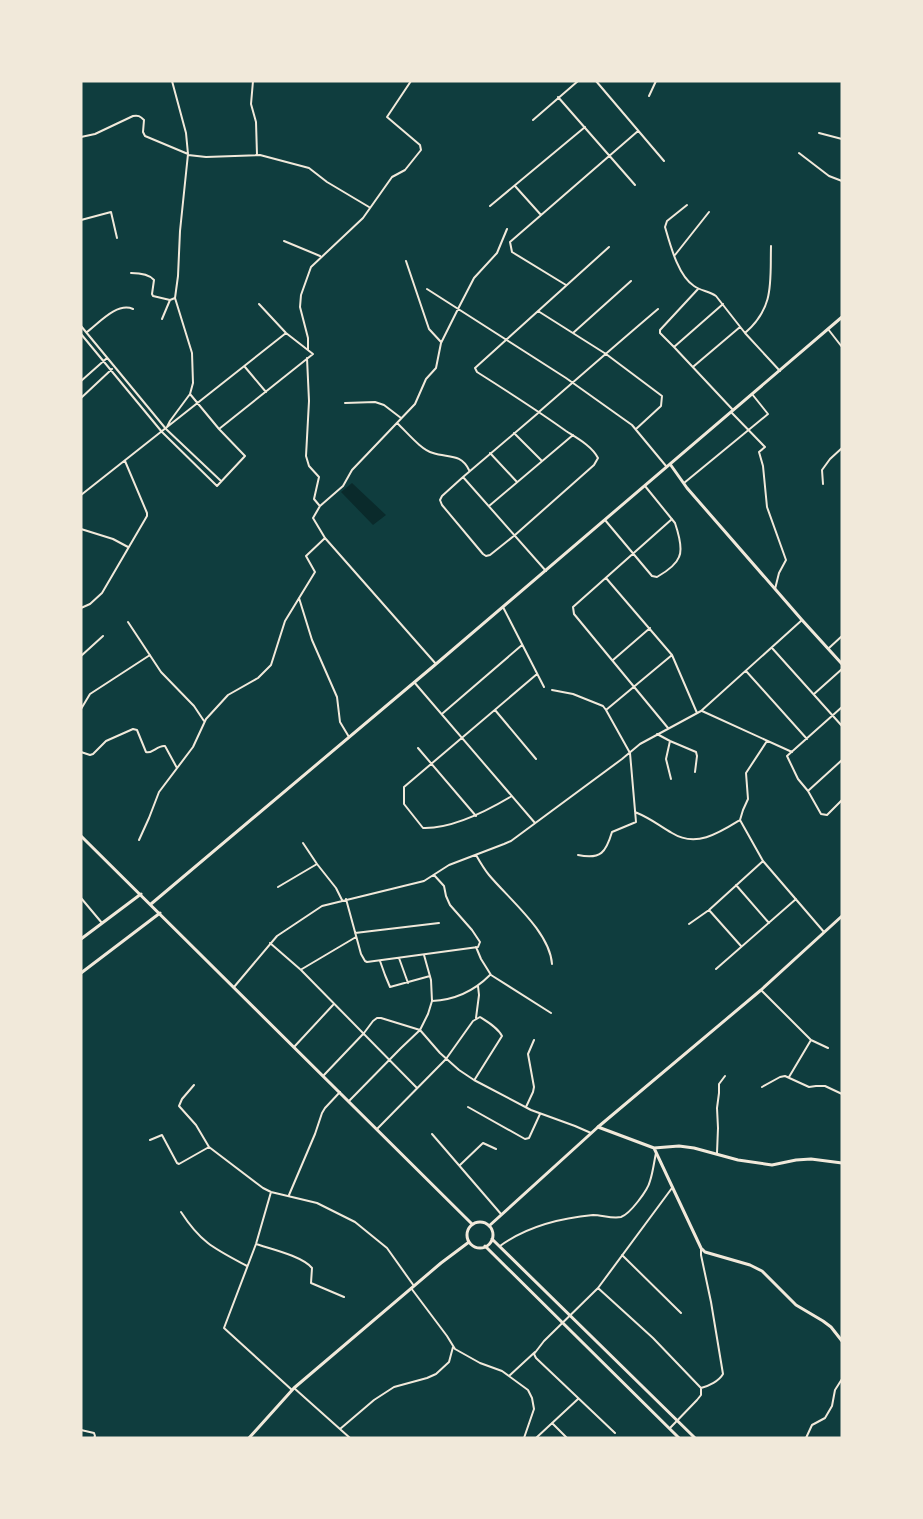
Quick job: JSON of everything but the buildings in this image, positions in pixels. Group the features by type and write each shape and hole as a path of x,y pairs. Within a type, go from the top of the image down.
{"street":[{"path":"166,429 190,394 193,383 192,353 175,298 188,155 186,133 171,81"},
{"path":"253,81 251,104 256,122 257,155"},
{"path":"308,350 308,338 300,301 309,270 359,222 392,177 405,170 421,150 420,145 387,117 411,81"},
{"path":"533,120 578,81"},
{"path":"596,81 664,162"},
{"path":"649,96 656,81"},
{"path":"558,97 635,185"},
{"path":"81,137 95,134 137,115 144,120 145,136 188,155 206,157 257,155 309,168 327,182 371,207"},
{"path":"490,206 585,127"},
{"path":"566,285 512,252 510,242 638,131"},
{"path":"819,133 842,139"},
{"path":"799,153 829,176 842,181"},
{"path":"515,186 541,215"},
{"path":"687,205 665,224 681,272 686,280 698,289 713,293 745,333 780,370"},
{"path":"81,220 111,212 117,238"},
{"path":"675,255 709,212"},
{"path":"436,664 325,538 313,518 320,506 343,486 352,470 415,404 426,379 436,368 441,343 474,278 497,253 507,229"},
{"path":"284,241 321,256"},
{"path":"609,246 475,368 477,372 540,411 573,435 594,451 598,458 597,462 514,535 490,555 483,554 442,505 440,500 442,496 469,471 490,453 514,433 540,411 573,383 658,309"},
{"path":"745,333 760,318 770,295 771,246"},
{"path":"406,261 429,329 441,343"},
{"path":"131,273 139,273 154,280 153,296 170,300 175,298"},
{"path":"573,333 631,281"},
{"path":"427,289 573,383 632,425 842,664"},
{"path":"698,289 660,330 660,333 693,366 765,447 759,452 763,465 767,507 786,560 779,573 775,589"},
{"path":"162,320 170,300"},
{"path":"219,429 313,354 286,333 259,304"},
{"path":"674,347 723,304"},
{"path":"87,333 112,312 127,307 133,309"},
{"path":"538,310 606,354 662,396 661,406 636,429"},
{"path":"152,904 842,317"},
{"path":"81,326 166,429 221,482"},
{"path":"693,366 740,327"},
{"path":"828,329 842,347"},
{"path":"81,495 286,333"},
{"path":"81,334 162,432 217,486 245,456 190,394"},
{"path":"81,381 107,358"},
{"path":"307,358 309,401 306,456 309,466 319,477 314,499 320,506"},
{"path":"81,398 115,367"},
{"path":"244,367 266,392"},
{"path":"684,483 768,414 752,394"},
{"path":"345,403 380,403 401,418"},
{"path":"397,423 429,452 460,459 469,471"},
{"path":"514,433 542,461"},
{"path":"489,506 573,435"},
{"path":"823,484 822,470 842,448"},
{"path":"490,453 517,482"},
{"path":"81,608 90,604 102,593 146,519 147,513 125,461"},
{"path":"463,477 546,571"},
{"path":"605,520 655,577 660,576 680,558 681,552 677,529 672,519 645,486"},
{"path":"669,728 612,661 572,609 672,519"},
{"path":"81,529 113,539 128,547"},
{"path":"139,840 159,792 193,747 204,721 228,695 258,678 271,665 282,626 315,572 306,556 325,538"},
{"path":"605,577 672,655 697,713"},
{"path":"299,598 312,640 337,697 340,722 349,737"},
{"path":"503,607 544,687"},
{"path":"234,987 270,943 315,910 329,903 419,882 449,865 504,844 640,744 701,711 802,620"},
{"path":"128,622 167,679 194,706 204,721"},
{"path":"612,661 650,628"},
{"path":"81,656 103,636"},
{"path":"828,649 842,636"},
{"path":"442,714 522,645"},
{"path":"772,648 842,726"},
{"path":"81,709 95,690 150,655"},
{"path":"606,710 672,655"},
{"path":"814,694 842,669"},
{"path":"746,670 807,739"},
{"path":"512,796 476,816 432,828 423,828 404,804 404,787 537,674"},
{"path":"414,682 535,823"},
{"path":"552,690 573,694 598,704 606,710 630,753 636,822 612,832 609,845 602,853 589,856 578,855"},
{"path":"842,707 787,756 798,779 823,815 827,815 842,800"},
{"path":"495,710 536,759"},
{"path":"701,711 792,752"},
{"path":"81,752 93,754 106,741 133,729 137,730 146,752 165,746 177,768"},
{"path":"657,734 696,752 695,772"},
{"path":"670,741 666,759 671,778"},
{"path":"767,741 746,772 748,799 740,820 763,861 824,932"},
{"path":"418,748 476,816"},
{"path":"808,791 842,760"},
{"path":"636,812 650,818 680,838 692,839 705,839 720,833 740,820"},
{"path":"81,836 472,1224"},
{"path":"303,843 344,900 361,954 367,962 478,946 480,942 450,905 444,886 434,875"},
{"path":"476,855 489,875 538,930 549,948 552,964"},
{"path":"689,924 709,910 763,861"},
{"path":"278,887 317,864"},
{"path":"736,885 768,923"},
{"path":"81,939 141,894"},
{"path":"81,898 102,923"},
{"path":"716,969 796,899"},
{"path":"709,910 741,947"},
{"path":"81,973 160,913"},
{"path":"489,1226 591,1133 762,990 842,916"},
{"path":"301,970 355,935 439,923"},
{"path":"270,943 301,970 417,1088"},
{"path":"476,947 491,975 551,1013"},
{"path":"349,1101 420,1030 432,1001 430,976 424,955"},
{"path":"399,958 408,983"},
{"path":"380,960 389,986 430,976"},
{"path":"432,1001 452,999 478,986 491,975"},
{"path":"377,1129 446,1059 476,1018 478,986"},
{"path":"762,990 811,1040 828,1048"},
{"path":"294,1047 334,1004"},
{"path":"324,1075 374,1021 381,1018 420,1030 436,1050 474,1080 540,1114 591,1133"},
{"path":"474,1080 502,1036 494,1026 482,1018 476,1018"},
{"path":"526,1107 534,1087 528,1054 534,1040"},
{"path":"789,1077 811,1040"},
{"path":"717,1153 719,1084 725,1076"},
{"path":"762,1087 783,1076 809,1087 825,1086 842,1094"},
{"path":"194,1085 179,1106 196,1125 209,1147 263,1188 325,1206 355,1222 387,1248 453,1347 480,1363 496,1368 528,1390 534,1405 524,1438"},
{"path":"288,1196 322,1113 340,1092"},
{"path":"468,1107 525,1139 529,1138 540,1114"},
{"path":"598,1127 655,1149 688,1147 738,1160 772,1165 811,1159 842,1163"},
{"path":"432,1134 501,1214"},
{"path":"150,1140 162,1135 179,1164 209,1147"},
{"path":"460,1166 483,1143 496,1149"},
{"path":"655,1149 701,1248 709,1254 750,1265 762,1271 796,1305 831,1327 842,1341"},
{"path":"500,1246 517,1235 552,1222 594,1215 617,1217 626,1214 650,1183 655,1149"},
{"path":"509,1376 598,1288 673,1187"},
{"path":"271,1192 256,1244 224,1328 350,1438"},
{"path":"181,1212 205,1242 247,1266"},
{"path":"481,1222 489,1226 493,1233 492,1239 485,1246 477,1247 469,1242 467,1232 472,1224 481,1222"},
{"path":"492,1239 695,1438"},
{"path":"249,1438 293,1389 412,1287 469,1242"},
{"path":"256,1244 309,1264 312,1268 311,1283 344,1297"},
{"path":"485,1246 680,1438"},
{"path":"701,1248 700,1255 711,1302 723,1374 721,1378 701,1388"},
{"path":"622,1255 681,1313"},
{"path":"598,1288 653,1338 701,1388 701,1395 670,1428"},
{"path":"340,1429 374,1400 394,1387 436,1374 449,1362 453,1347"},
{"path":"535,1352 536,1358 615,1433"},
{"path":"807,1438 812,1425 823,1420 828,1414 835,1390 842,1379"},
{"path":"536,1438 578,1399"},
{"path":"552,1424 567,1438"},
{"path":"81,1430 94,1433 94,1438"}],"water":[{"path":"352,483 386,515 373,525 341,492"}]}
